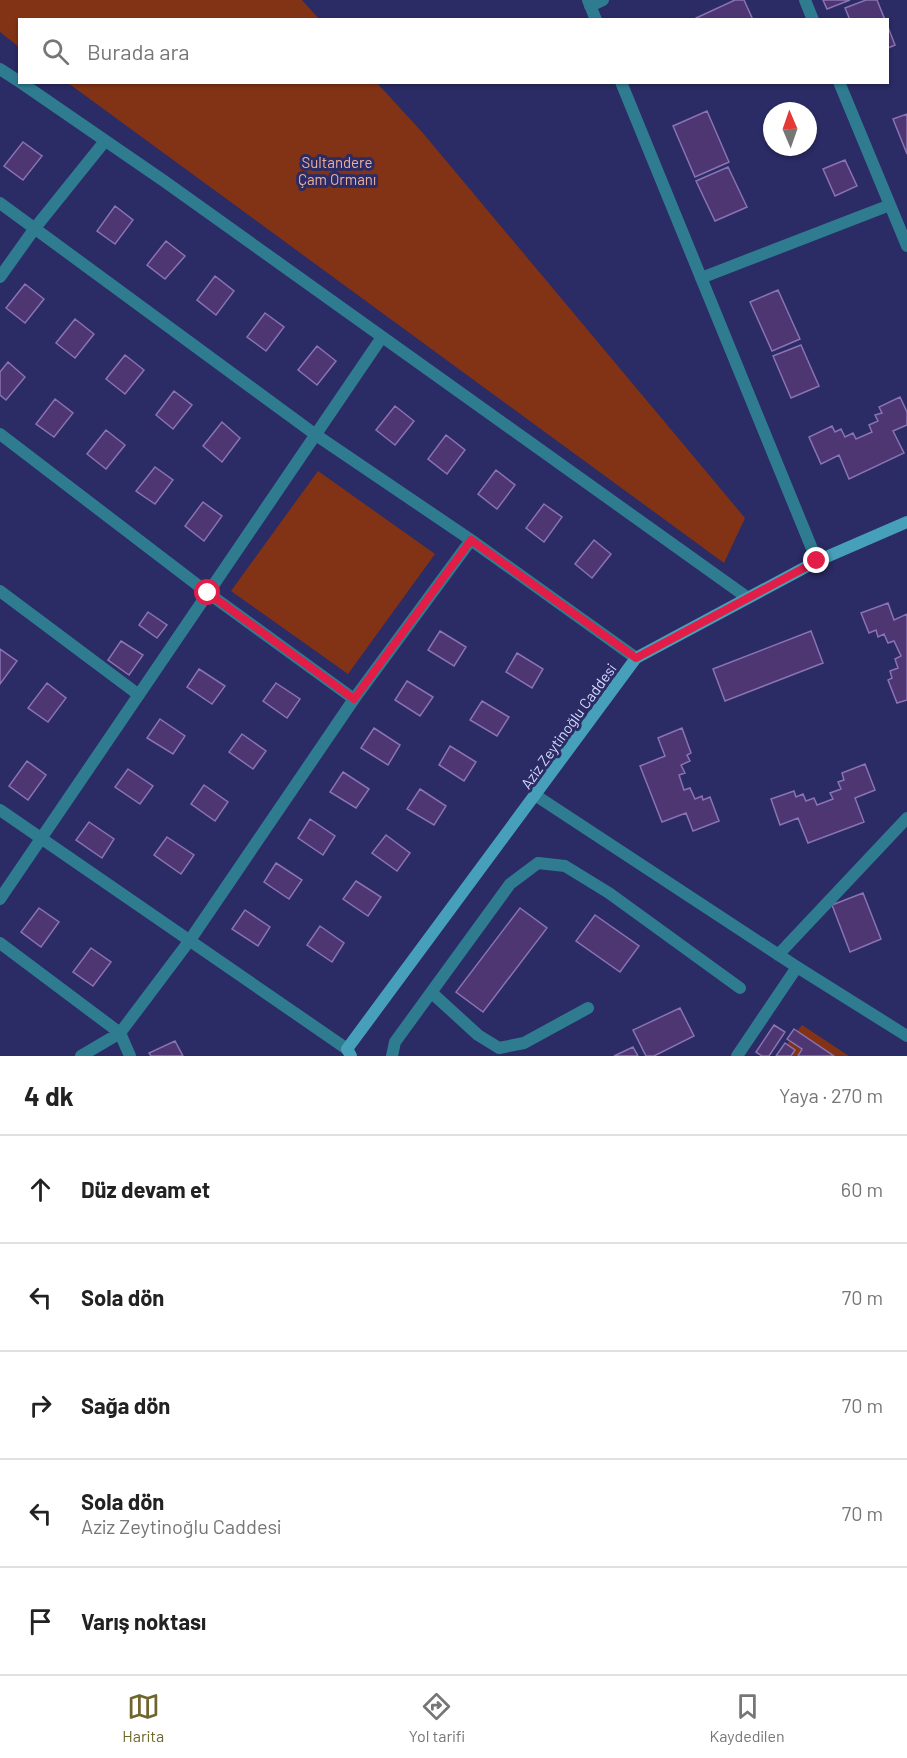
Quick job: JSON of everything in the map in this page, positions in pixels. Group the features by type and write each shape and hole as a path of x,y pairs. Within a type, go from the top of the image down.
{"main road":[{"name":"Aziz Zeytinoğlu Caddesi","path":"349,1052 636,658 817,561 907,522"}],"street":[{"path":"595,18 589,3 603,0"},
{"path":"805,0 812,18"},
{"path":"0,69 18,81"},
{"path":"23,84 748,598"},
{"path":"622,84 817,561"},
{"path":"840,84 907,246"},
{"path":"0,277 35,228 105,141"},
{"path":"0,203 316,435 471,540 636,658"},
{"path":"701,278 890,205"},
{"path":"0,900 382,337"},
{"path":"0,434 208,593 354,699"},
{"path":"81,1056 120,1033 190,940 354,699 471,540"},
{"path":"0,591 139,694"},
{"path":"535,795 778,955 907,1036"},
{"path":"0,810 349,1052"},
{"path":"778,955 907,818"},
{"path":"392,1056 395,1042 510,884 538,863 565,866 609,893 740,988"},
{"path":"0,943 120,1033 130,1056"},
{"path":"737,1056 797,967"},
{"path":"432,993 478,1035 498,1048 524,1043 588,1008"}],"green space":[{"path":"0,0 302,0 318,18 18,18 18,46 0,32"},
{"name":"Sultandere Çam Ormanı","path":"69,84 378,84 422,132 745,518 724,563"},
{"path":"318,471 435,554 348,674 231,591"},
{"path":"802,1025 849,1056 778,1056"}],"building":[{"path":"735,0 744,0 752,18 696,18"},
{"path":"823,0 850,0 827,9"},
{"path":"866,0 877,0 884,18 849,18 845,8"},
{"path":"889,30 895,45 889,48"},
{"path":"707,111 729,162 695,177 673,126"},
{"path":"907,114 907,154 893,119"},
{"path":"23,142 42,156 23,180 4,166"},
{"path":"845,160 857,186 835,196 823,169"},
{"path":"728,167 747,207 715,221 696,181"},
{"path":"115,206 133,220 115,244 97,231"},
{"path":"166,241 185,256 165,279 147,265"},
{"path":"215,276 234,291 216,315 197,300"},
{"path":"25,284 44,299 25,323 6,308"},
{"path":"778,290 800,339 772,351 750,302"},
{"path":"265,313 284,327 266,351 247,337"},
{"path":"75,319 94,334 75,358 56,343"},
{"path":"801,345 819,386 791,398 773,356"},
{"path":"317,346 336,361 317,385 298,370"},
{"path":"125,355 144,370 125,394 106,379"},
{"path":"8,362 25,377 6,400 0,395 0,372"},
{"path":"174,391 192,405 173,429 156,415"},
{"path":"900,397 907,412 907,425 893,431 904,453 849,479 839,455 821,464 809,437 832,426 835,432 841,429 845,437 853,433 856,439 872,432 869,425 878,421 875,415 882,413 879,407"},
{"path":"55,399 73,413 54,437 36,424"},
{"path":"395,406 414,421 395,445 376,430"},
{"path":"222,422 240,438 222,462 203,446"},
{"path":"106,430 125,445 106,469 87,454"},
{"path":"446,435 465,450 447,474 428,459"},
{"path":"155,467 173,480 155,504 136,491"},
{"path":"496,470 515,485 497,509 478,494"},
{"path":"203,502 222,516 204,541 185,526"},
{"path":"544,504 562,517 544,542 526,528"},
{"path":"594,540 611,554 592,578 575,564"},
{"path":"888,603 894,620 907,614 907,700 897,703 888,680 892,678 890,671 898,668 895,659 901,656 894,641 888,643 884,634 878,637 876,630 869,633 861,613"},
{"path":"148,612 167,625 157,638 139,625"},
{"path":"440,631 466,647 454,666 428,650"},
{"path":"811,631 823,663 725,701 713,669"},
{"path":"121,641 143,655 129,675 108,660"},
{"path":"0,649 17,661 0,684"},
{"path":"517,653 543,669 532,688 506,672"},
{"path":"199,669 225,686 212,704 187,687"},
{"path":"407,681 433,697 420,716 395,700"},
{"path":"47,683 66,698 48,722 28,708"},
{"path":"276,683 300,699 287,718 263,701"},
{"path":"482,701 509,717 497,736 470,720"},
{"path":"160,719 185,736 173,754 147,738"},
{"path":"374,728 400,745 388,765 361,748"},
{"path":"682,728 691,753 687,755 690,761 681,765 685,773 679,775 684,790 690,788 695,799 702,796 703,800 710,797 719,821 693,831 686,813 662,822 640,766 665,756 658,738"},
{"path":"242,734 266,751 253,769 229,752"},
{"path":"450,746 476,762 464,781 439,765"},
{"path":"27,761 46,775 28,800 9,786"},
{"path":"865,764 875,790 855,798 864,822 808,843 798,818 780,825 771,799 794,791 796,797 803,794 806,801 814,798 817,805 833,799 830,793 841,789 838,782 844,780 842,773"},
{"path":"128,769 153,786 140,804 115,787"},
{"path":"343,772 369,789 356,808 330,792"},
{"path":"204,785 228,802 215,821 191,804"},
{"path":"420,789 446,806 434,825 407,809"},
{"path":"310,819 335,836 323,855 298,838"},
{"path":"89,822 114,839 102,858 76,840"},
{"path":"386,835 410,853 397,871 372,853"},
{"path":"167,837 194,855 181,874 154,855"},
{"path":"276,863 302,880 289,899 264,882"},
{"path":"356,881 381,897 368,916 343,899"},
{"path":"863,893 881,939 850,952 832,905"},
{"path":"39,908 59,922 41,947 21,932"},
{"path":"520,908 547,928 483,1012 456,992"},
{"path":"245,910 270,927 258,946 232,929"},
{"path":"595,915 639,946 620,972 576,941"},
{"path":"320,926 344,943 332,962 307,945"},
{"path":"91,948 111,962 93,986 73,972"},
{"path":"680,1008 694,1036 654,1056 646,1056 633,1030"},
{"path":"774,1025 785,1032 769,1056 762,1056 756,1052"},
{"path":"794,1029 834,1056 798,1056 802,1049 787,1039"},
{"path":"175,1041 183,1056 151,1056 149,1053"},
{"path":"785,1043 795,1050 791,1056 776,1056"},
{"path":"633,1047 638,1056 614,1056"}],"route":[{"path":"208,593 354,699 471,540 636,658 817,561"}]}
